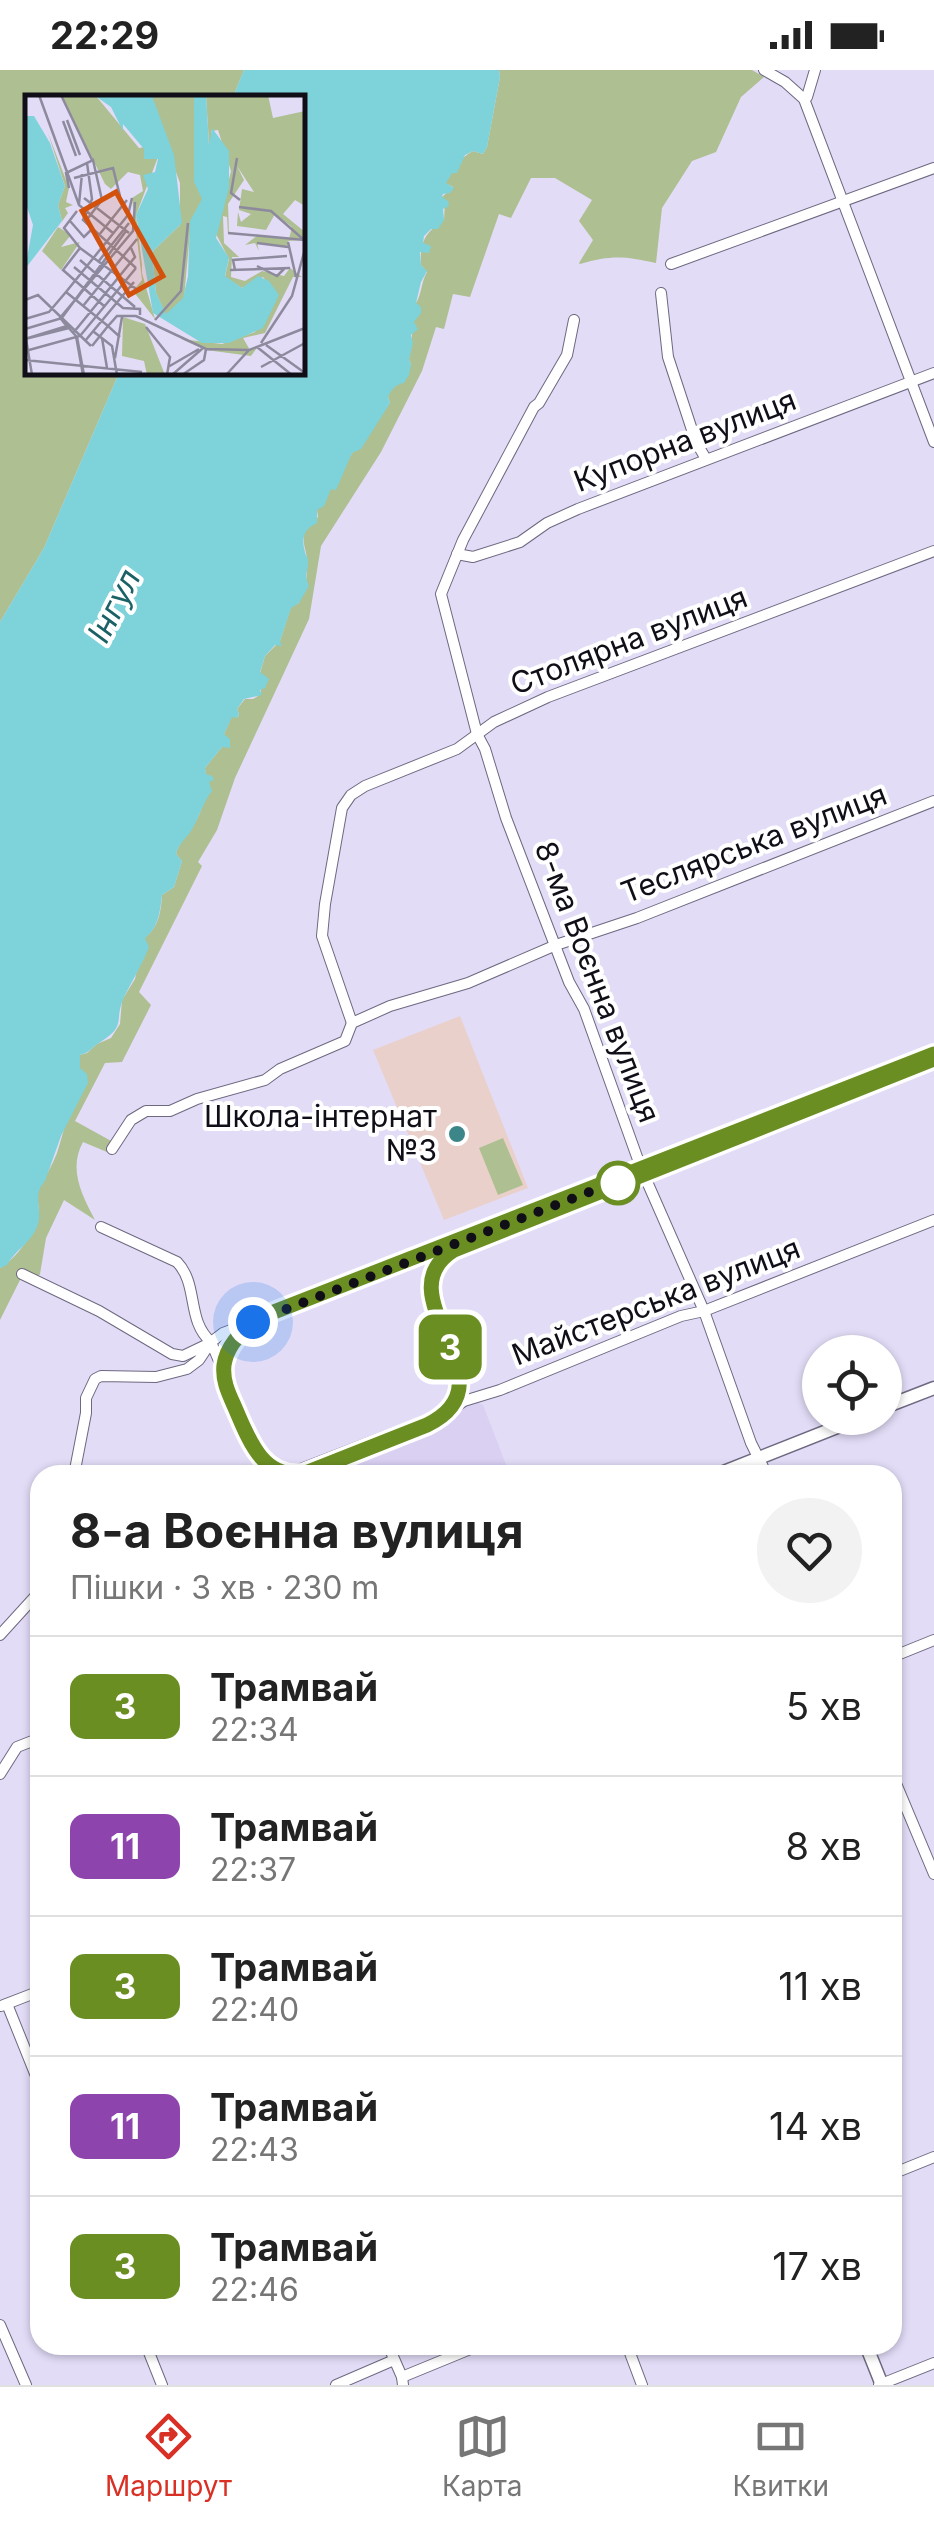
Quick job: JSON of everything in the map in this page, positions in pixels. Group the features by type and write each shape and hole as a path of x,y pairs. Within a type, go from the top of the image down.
{"street":[{"path":"764,70 804,99 934,442"},
{"path":"804,99 815,70"},
{"path":"670,264 934,168"},
{"path":"660,293 668,357 696,442 706,459"},
{"name":"8-ма Воєнна вулиця","path":"574,320 567,354 534,407 457,554 441,594 477,734 486,749 506,818 762,1465"},
{"name":"Купорна вулиця","path":"457,554 473,557 520,542 578,508 934,373"},
{"name":"Столярна вулиця","path":"352,1024 322,936 342,808 351,794 456,749 494,722 548,697 934,550"},
{"name":"Теслярська вулиця","path":"112,1148 131,1120 146,1111 170,1111 196,1099 265,1080 280,1069 345,1041 352,1024 390,1006 468,983 556,945 637,918 934,801"},
{"path":"22,1274 182,1356 223,1333 934,1056"},
{"name":"Майстерська вулиця","path":"311,1465 448,1412 464,1401 934,1220"},
{"path":"101,1227 177,1262 186,1271 200,1332 211,1342 263,1465"},
{"path":"76,1465 86,1398 95,1379 156,1377 187,1370 211,1342"},
{"path":"902,1401 934,1388"},
{"path":"741,1465 817,1435"},
{"path":"0,1635 30,1602"},
{"path":"902,1653 934,1640"},
{"path":"0,1774 17,1747 30,1742"},
{"path":"902,1798 934,1874"},
{"path":"30,1995 3,2005 30,2064"},
{"path":"902,2170 934,2156"},
{"path":"0,2325 26,2385"},
{"path":"150,2355 162,2385"},
{"path":"392,2355 403,2381 414,2372 456,2355"},
{"path":"631,2355 642,2385"},
{"path":"870,2355 881,2385 934,2363"},
{"path":"336,2385 394,2360"},
{"path":"414,2372 420,2385"}],"shaded area":[{"path":"0,70 244,70 234,95 25,95 25,375 118,375 44,548 0,622"},
{"path":"499,70 752,70 764,77 741,97 716,152 692,161 662,208 656,263 618,258 580,264 593,240 579,221 592,200 555,178 531,178 511,218 499,214 470,297 453,294 444,329 436,327 422,371 381,452 321,546 309,619 235,778 217,830 198,862 202,866 139,992 151,1005 122,1062 105,1063 75,1121 113,1142 107,1152 83,1142 79,1152 78,1182 95,1220 64,1200 46,1238 40,1274 34,1283 21,1278 0,1320 0,1268 19,1251 35,1227 38,1191 57,1153 80,1055 111,1038 120,1024 122,1000 135,979 144,938 156,924 162,895 174,887 182,861 177,850 201,809 205,768 222,747 232,716 238,717 237,709 245,699 261,694 260,673 265,656 280,641 291,607 299,603 305,592 304,532 318,517 317,510 352,453 390,403 389,393 411,364 416,303 427,272 421,265 423,244 444,220 445,201 441,198 453,187 445,183 464,157 473,151 483,154 487,147"},
{"name":"Школа-інтернат №3","path":"460,1016 528,1188 444,1220 373,1050"},
{"path":"503,1138 523,1185 498,1195 479,1148"},
{"path":"466,1403 483,1405 506,1465 319,1465"}],"water":[{"name":"Інгул","path":"244,70 499,70 500,77 487,147 483,154 473,151 465,155 457,173 452,173 446,183 454,188 442,197 449,206 443,209 444,220 438,229 431,229 424,236 423,243 431,246 429,253 420,252 421,265 427,271 416,303 421,313 414,322 418,329 411,335 409,375 391,392 390,403 361,449 352,453 336,490 331,489 324,506 317,510 317,523 305,534 309,586 299,603 291,608 280,641 282,646 275,645 265,656 260,672 269,679 260,690 262,695 244,699 237,709 237,718 232,717 224,734 230,739 230,748 222,747 205,768 214,780 209,782 212,791 177,850 182,861 174,887 162,895 156,924 145,938 149,947 124,997 117,1027 80,1055 80,1068 87,1074 88,1083 39,1192 37,1227 7,1265 0,1268 0,622 44,548 118,375 305,375 305,95 234,95"}],"tram line":[{"path":"270,1465 252,1445 229,1394 224,1371 233,1343 261,1317 934,1054"},
{"name":"3","path":"269,1465 251,1446 224,1374 232,1344 261,1317 934,1054"},
{"path":"326,1465 427,1425 451,1407 459,1386 456,1363 431,1291 435,1269 454,1249 934,1059"},
{"name":"3","path":"326,1465 427,1425 445,1415 453,1405 461,1375 432,1300 430,1284 439,1262 448,1254 934,1059"}],"place":[{"name":"Школа-інтернат №3","path":"457,1134"}],"route":[{"path":"253,1322 618,1183"}]}
